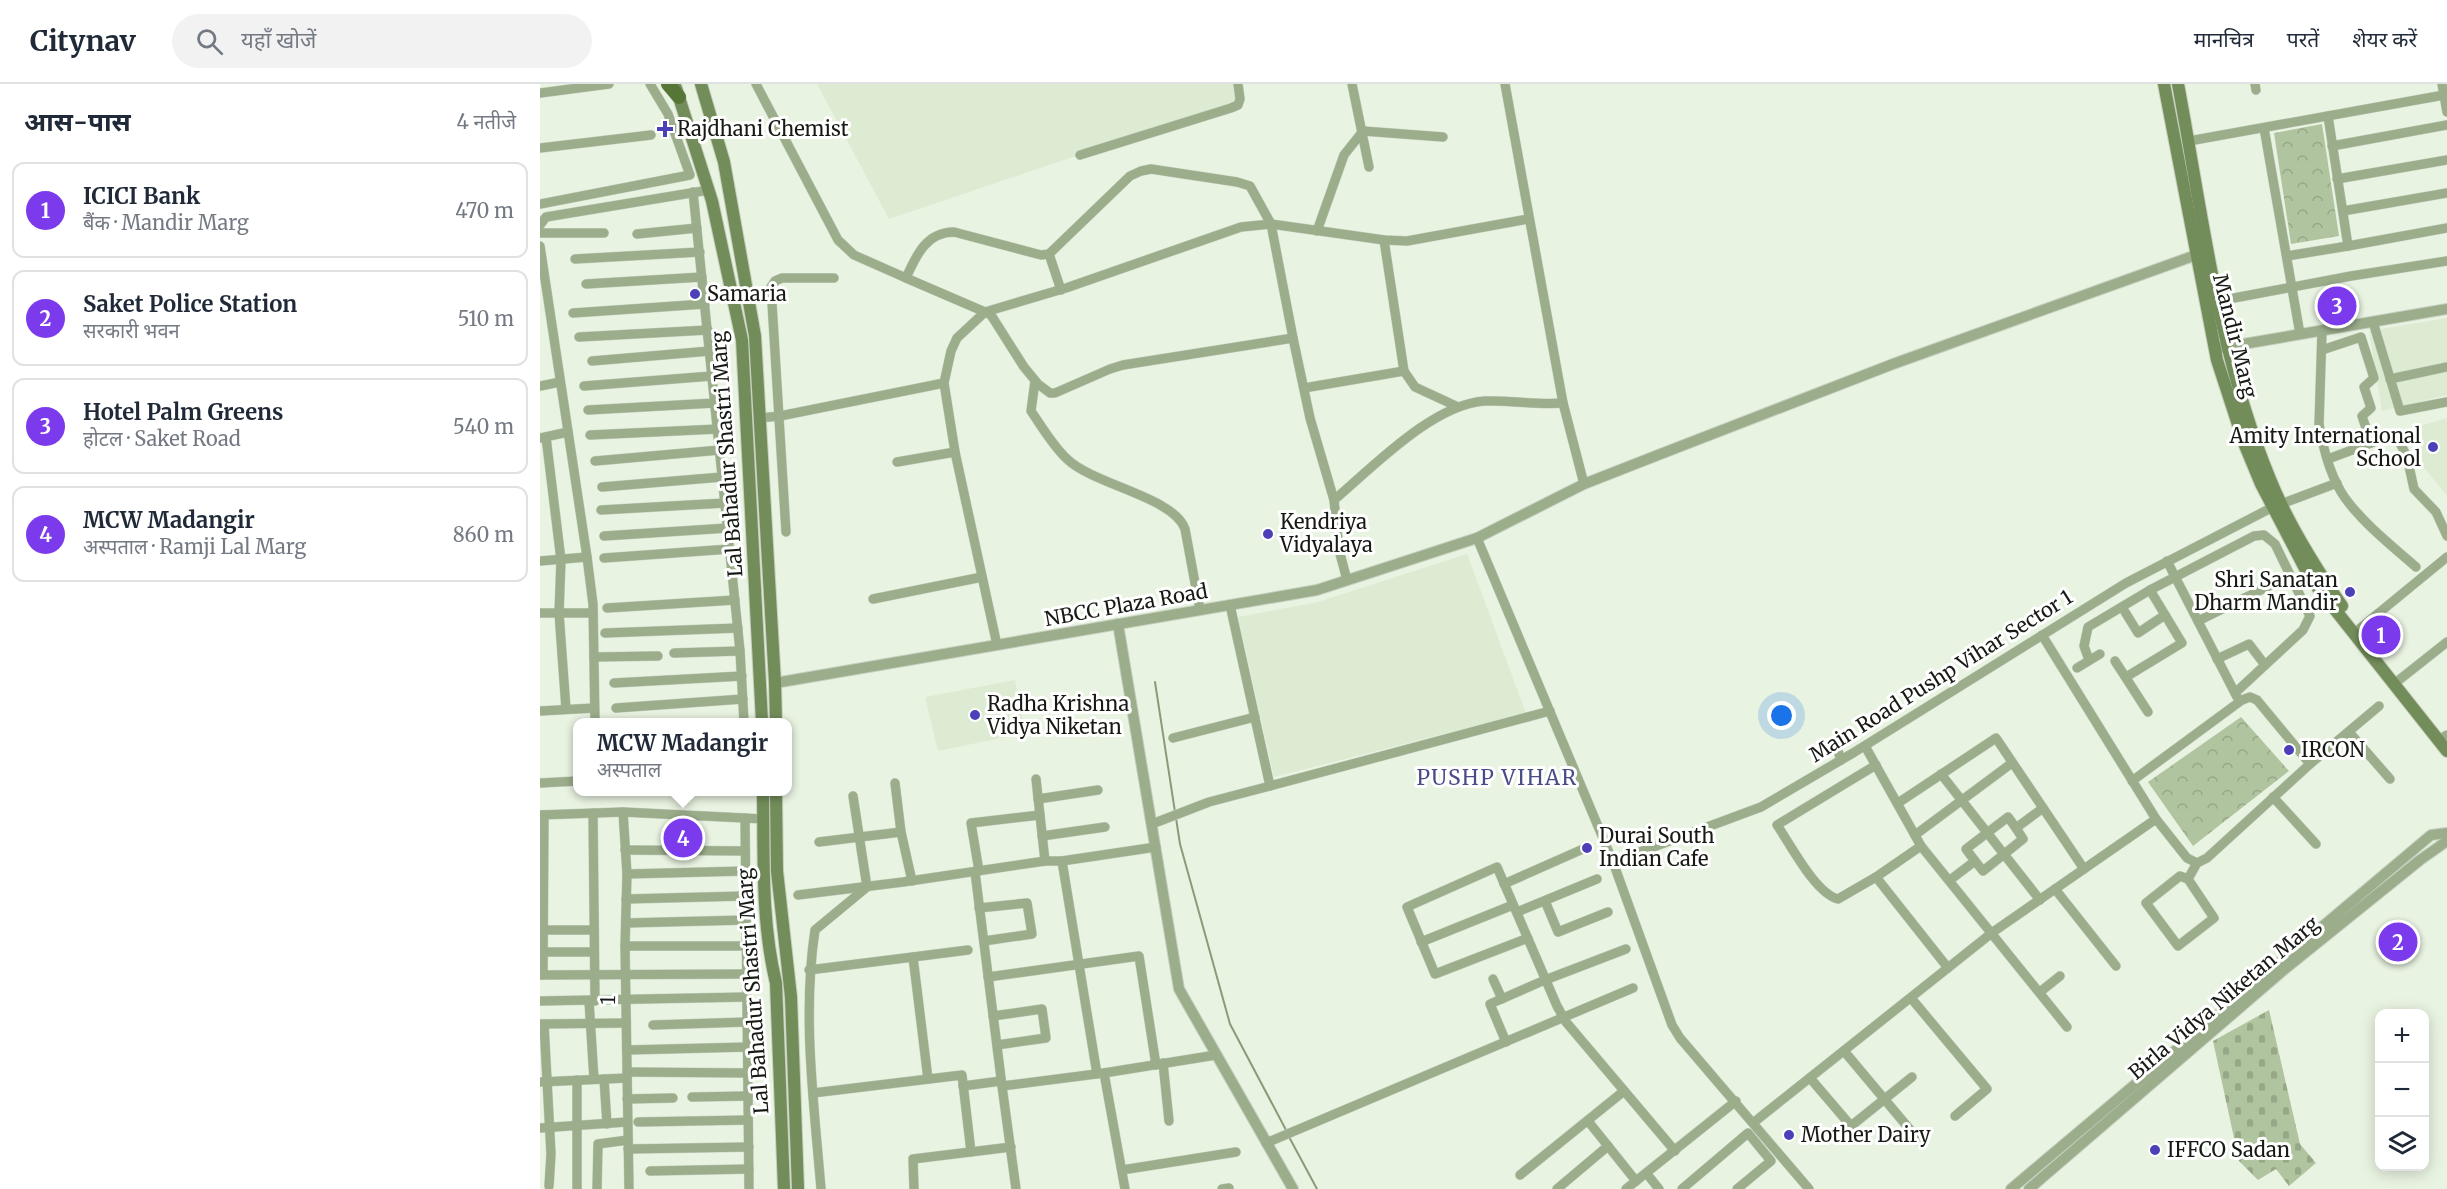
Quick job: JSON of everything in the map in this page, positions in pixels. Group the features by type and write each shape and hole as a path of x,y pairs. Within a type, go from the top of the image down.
{"main road":[{"path":"668,84 677,91"},
{"name":"Lal Bahadur Shastri Marg","path":"701,84 724,162 755,336 776,718"},
{"name":"Mandir Marg","path":"2164,84 2196,255 2244,443 2277,505 2358,630 2446,737"},
{"name":"Mandir Marg","path":"2178,84 2218,301 2221,348"},
{"name":"Lal Bahadur Shastri Marg","path":"677,91 709,190 742,340 762,718"},
{"name":"Mandir Marg","path":"2277,505 2310,578 2447,751"},
{"name":"Lal Bahadur Shastri Marg","path":"763,796 766,919 769,955 776,983 784,1189"},
{"name":"Lal Bahadur Shastri Marg","path":"776,796 777,871 791,997 798,1189"},
{"path":"783,1164 797,1164"}],"street":[{"path":"540,93 609,84"},
{"path":"540,204 690,175 668,114 650,84"},
{"path":"756,84 838,240 854,255 991,315 1035,381 1046,391 1055,393 1123,365 1293,338"},
{"path":"1080,154 1238,105 1240,99 1238,84"},
{"path":"1352,84 1369,167"},
{"path":"1505,84 1563,402 1584,484"},
{"path":"2442,84 2447,112"},
{"path":"2189,141 2444,95"},
{"path":"2328,116 2348,246"},
{"path":"2332,146 2447,125"},
{"path":"2264,128 2300,334"},
{"path":"1363,131 1443,136"},
{"path":"1317,231 1344,155 1363,131"},
{"path":"540,148 651,135"},
{"path":"2337,178 2447,160"},
{"path":"906,278 920,248 943,232 954,232 1041,255 1049,254 1130,176 1151,169 1250,186 1271,224 1310,418 1334,500 1340,550 1347,580"},
{"path":"540,225 546,217 709,190"},
{"path":"693,192 738,627 744,718"},
{"path":"2343,211 2447,193"},
{"path":"997,645 955,452 944,383 951,351 957,338 970,324 985,312 1061,290 1241,227 1271,224 1384,240 1424,239 1528,219"},
{"path":"637,234 697,228"},
{"path":"2287,256 2447,228"},
{"path":"540,233 604,233"},
{"path":"1384,240 1404,371 1415,387 1456,406"},
{"path":"540,246 544,306 560,382 587,558 593,613 595,718"},
{"path":"575,259 700,252"},
{"path":"1049,254 1061,290"},
{"name":"NBCC Plaza Road","path":"775,683 1317,590 1477,538 1584,484 1893,364 2196,255"},
{"path":"2218,301 2447,261"},
{"path":"586,284 702,277"},
{"path":"786,532 771,287 775,281 782,278 834,278"},
{"path":"573,313 705,304"},
{"path":"2221,348 2447,309"},
{"path":"2373,322 2400,411 2447,402"},
{"path":"2355,325 2374,378 2365,384 2371,408 2362,416 2371,443"},
{"path":"579,337 708,330"},
{"path":"2322,331 2319,424 2337,483 2347,501 2416,567"},
{"path":"2322,350 2359,338"},
{"path":"592,361 710,351"},
{"path":"2390,379 2447,367"},
{"path":"1304,388 1404,371"},
{"path":"584,386 712,376"},
{"path":"1035,381 1030,411 1067,460 1101,480 1150,500 1180,518 1185,529 1200,610"},
{"path":"540,386 560,382"},
{"path":"760,418 944,383"},
{"path":"1334,500 1419,428 1456,406 1484,401 1539,404 1563,402"},
{"path":"588,410 715,403"},
{"path":"590,435 718,429"},
{"path":"566,709 559,613 561,560 543,438 568,432"},
{"path":"2328,459 2394,436 2400,440 2407,457 2414,489 2436,512 2447,536"},
{"path":"595,460 720,450"},
{"path":"897,462 955,452"},
{"path":"602,487 723,477"},
{"name":"Main Road Pushp Vihar Sector 1","path":"1613,862 1761,807 1865,746 2126,583 2277,505 2337,483"},
{"path":"601,510 725,503"},
{"path":"604,536 728,528"},
{"path":"2089,660 2084,646 2088,627 2174,576 2254,536 2264,535 2270,538 2310,616 2303,630 2265,665 2237,697 2132,781"},
{"path":"1477,538 1613,862 1672,1025 1680,1038 1809,1189"},
{"path":"604,558 730,549"},
{"path":"2358,630 2447,557"},
{"path":"540,561 587,558"},
{"path":"2167,561 2237,697"},
{"path":"873,599 982,577"},
{"path":"2198,621 2273,584"},
{"path":"2126,677 2182,643 2150,590"},
{"path":"607,608 735,600"},
{"path":"1230,604 1270,786"},
{"path":"2122,607 2139,633 2165,615"},
{"path":"540,613 593,613"},
{"path":"1118,624 1179,989 1293,1189"},
{"path":"604,633 738,627"},
{"path":"2042,635 2156,819 2187,858 2197,863"},
{"path":"2399,680 2447,642"},
{"path":"2217,658 2249,644 2265,665"},
{"path":"674,653 740,651"},
{"path":"2077,668 2100,654"},
{"path":"594,657 658,656"},
{"path":"2115,661 2148,712"},
{"path":"614,683 742,676"},
{"path":"2237,697 2250,697 2257,700 2310,764"},
{"path":"616,708 743,699"},
{"path":"2188,879 2197,863 2207,858 2310,764 2379,706"},
{"path":"540,711 594,708"},
{"path":"1152,824 1209,802 1550,711"},
{"path":"1173,738 1255,717"},
{"path":"2349,732 2390,778"},
{"path":"1898,803 1995,738 2084,869"},
{"path":"1835,742 1841,760"},
{"path":"1865,746 1922,846 2067,1027"},
{"path":"1915,835 2012,763"},
{"path":"1876,765 1777,825 1817,885 1829,897 1838,899 1922,846"},
{"path":"1941,774 2040,900"},
{"path":"1036,779 1045,861"},
{"path":"540,783 573,781"},
{"path":"895,783 901,832 912,881"},
{"path":"1038,799 1098,790"},
{"path":"853,796 867,887"},
{"path":"2273,797 2316,844"},
{"path":"2016,828 2043,808"},
{"path":"747,974 541,975 542,815 623,812 764,819"},
{"name":"1","path":"623,812 627,874 625,946 628,1189"},
{"path":"593,813 594,976 591,1023 594,1080"},
{"path":"1016,1189 979,908 971,823 1040,815"},
{"path":"2008,817 2016,828 2023,839 1983,871 1966,849 2008,817"},
{"path":"745,818 749,1189"},
{"path":"1754,1123 1993,932 2156,819"},
{"path":"1042,837 1105,827"},
{"path":"819,842 901,832"},
{"path":"2011,1189 2152,1075 2343,915 2431,835 2447,833"},
{"name":"Birla Vidya Niketan Marg","path":"2343,915 2447,842"},
{"path":"798,895 1156,847"},
{"path":"1504,884 1582,849"},
{"path":"625,850 745,851"},
{"path":"1062,861 1079,963 1125,1189"},
{"path":"1950,880 1975,861"},
{"path":"1528,938 1435,974 1407,907 1497,867 1563,1018 1675,1151"},
{"path":"627,874 745,871"},
{"path":"2180,876 2188,879 2214,918 2178,946 2146,903 2180,876"},
{"path":"1876,877 1948,968"},
{"path":"1421,942 1515,909 1545,901 1597,879"},
{"path":"821,1189 813,1093 808,970 815,930 867,887"},
{"path":"2055,889 2116,966"},
{"path":"626,899 746,896"},
{"path":"1545,901 1558,932 1608,912"},
{"path":"979,908 1027,903 1032,934 984,941"},
{"path":"626,923 746,920"},
{"path":"542,930 594,930"},
{"path":"625,946 746,946"},
{"path":"1506,1042 1490,1004 1626,949"},
{"path":"808,970 968,950"},
{"path":"541,951 594,951"},
{"path":"988,977 1139,956 1169,1121"},
{"path":"913,957 928,1079"},
{"path":"2040,992 2060,976"},
{"path":"1493,979 1502,999"},
{"path":"1266,1143 1633,988"},
{"path":"540,1001 747,997"},
{"path":"1911,998 1987,1089 1955,1116"},
{"path":"993,1016 1042,1009 1046,1038 997,1045"},
{"path":"653,1025 747,1022"},
{"path":"546,1186 551,1154 544,1127 542,1024 626,1023"},
{"path":"627,1050 748,1047"},
{"path":"1844,1051 1922,1144"},
{"path":"963,1086 1101,1073 1215,1055"},
{"path":"544,1082 594,1080 627,1075 748,1073"},
{"path":"813,1093 962,1075 971,1152"},
{"name":"Birla Vidya Niketan Marg","path":"2029,1189 2152,1075"},
{"path":"1810,1078 1851,1126 1912,1077"},
{"path":"604,1079 608,1124"},
{"path":"577,1080 577,1189"},
{"path":"1520,1175 1624,1091"},
{"path":"692,1097 748,1096"},
{"path":"627,1099 673,1098"},
{"path":"1626,1189 1736,1101"},
{"path":"638,1122 748,1120"},
{"path":"1588,1121 1636,1181"},
{"path":"544,1127 627,1122"},
{"path":"1683,1189 1748,1133 1771,1161 1737,1189"},
{"path":"597,1189 598,1144 749,1147"},
{"path":"1557,1189 1608,1146"},
{"path":"914,1189 913,1159 1011,1147"},
{"path":"1122,1170 1236,1152"},
{"path":"540,1154 551,1154"},
{"path":"650,1171 749,1169"},
{"path":"1647,1173 1659,1189"}],"shaded area":[{"path":"817,84 1233,84 1236,102 889,219"},
{"path":"2447,318 2447,395 2382,411 2369,331"},
{"name":"Amity International School","path":"2447,418 2447,496 2423,466 2413,428"},
{"path":"1467,554 1526,713 1274,777 1238,617 1318,602"},
{"name":"Radha Krishna Vidya Niketan","path":"1015,680 1025,733 938,751 925,697"}],"green space":[{"path":"2322,124 2339,236 2291,244 2274,133"},
{"path":"2241,717 2289,771 2193,846 2148,782"},
{"path":"2269,1010 2300,1144 2316,1163 2289,1186 2276,1169 2258,1180 2239,1161 2213,1041"}],"waterway":[{"path":"1155,682 1175,812"},
{"path":"1176,818 1180,844 1230,1024 1286,1130"},
{"path":"1288,1135 1317,1189"}],"place":[{"name":"Rajdhani Chemist","path":"665,129"},
{"name":"Samaria","path":"695,294"},
{"name":"Hotel Palm Greens","path":"2337,306"},
{"name":"Amity International School","path":"2433,447"},
{"name":"Kendriya Vidyalaya","path":"1268,534"},
{"name":"Shri Sanatan Dharm Mandir","path":"2350,592"},
{"name":"ICICI Bank","path":"2381,635"},
{"name":"Radha Krishna Vidya Niketan","path":"975,715"},
{"name":"IRCON","path":"2289,750"},
{"name":"MCW Madangir","path":"683,838"},
{"name":"Durai South Indian Cafe","path":"1587,848"},
{"name":"Saket Police Station","path":"2398,942"},
{"name":"Mother Dairy","path":"1789,1135"},
{"name":"IFFCO Sadan","path":"2155,1150"}],"district":[{"name":"PUSHP VIHAR","path":"1497,778"}]}
